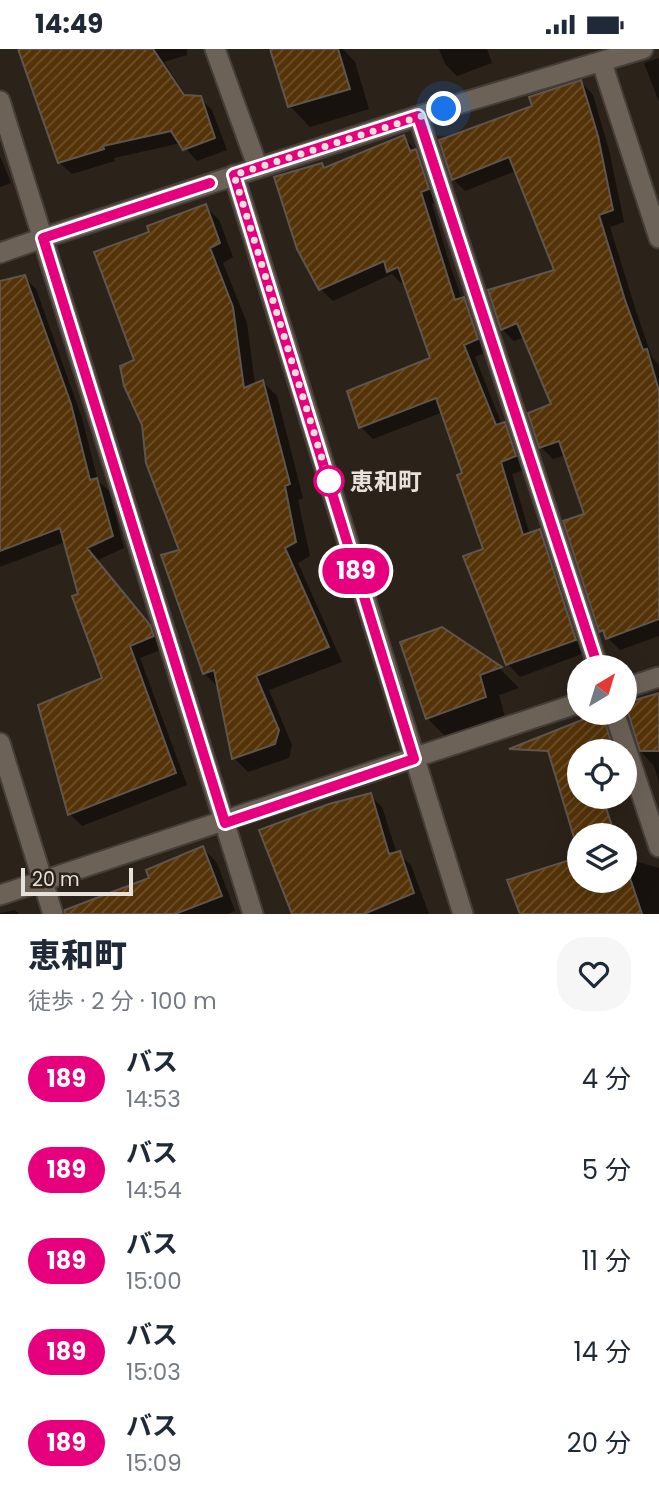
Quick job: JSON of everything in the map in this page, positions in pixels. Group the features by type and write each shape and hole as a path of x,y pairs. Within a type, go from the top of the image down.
{"street":[{"path":"215,49 258,168"},
{"path":"0,253 418,116 643,49"},
{"path":"602,63 659,238"},
{"path":"0,101 253,914"},
{"path":"418,116 594,655"},
{"path":"234,175 463,914"},
{"path":"637,684 659,677"},
{"path":"0,895 225,823 567,707"},
{"path":"618,725 659,847"},
{"path":"0,743 53,914"}],"building":[{"path":"18,49 153,49 184,95 201,96 215,138 183,150 171,131 103,146 104,149 58,163"},
{"path":"270,49 338,49 350,89 288,107"},
{"path":"581,80 598,136 613,210 599,215 625,300 643,350 647,349 659,391 659,619 606,639 603,630 599,632 563,521 584,514 559,441 539,448 528,413 551,404 517,323 501,330 488,290 554,270 509,157 452,180 439,140 532,106 529,97"},
{"path":"404,135 410,151 416,149 429,189 421,192 455,300 464,297 478,339 464,345 496,425 505,422 516,456 501,462 523,535 540,529 576,640 506,665 463,556 483,549 457,475 462,473 436,398 359,428 347,391 430,358 398,267 387,272 384,261 319,290 297,249 274,177 322,163 324,168"},
{"path":"206,204 220,243 210,248 233,307 244,388 263,380 290,484 285,486 296,542 285,548 329,647 256,676 279,730 275,744 232,759 214,670 203,674 161,555 179,550 146,463 142,425 124,386 120,366 134,360 94,252 149,232 147,226"},
{"path":"25,275 71,404 90,480 97,478 113,536 87,548 150,625 154,636 130,646 176,773 68,815 38,705 102,678 72,596 78,594 60,528 0,551 0,281"},
{"path":"442,627 502,667 480,675 486,697 426,719 400,642"},
{"path":"659,693 659,751 640,751 632,725 637,725 637,699"},
{"path":"569,725 606,725 610,739 567,739 567,809 606,809 611,823 570,823 548,751 509,749"},
{"path":"371,793 389,854 400,851 414,893 364,914 292,914 259,830 329,804"},
{"path":"203,846 222,896 175,914 65,914 65,910 149,878 146,870"},
{"path":"567,861 567,893 635,893 642,914 520,914 507,880"}],"bus line":[{"name":"189","path":"210,183 43,238 225,823 414,759 234,175 418,116 594,655"}],"place":[{"name":"恵和町","path":"329,481"}],"route":[{"path":"329,481 234,175 444,109"}]}
